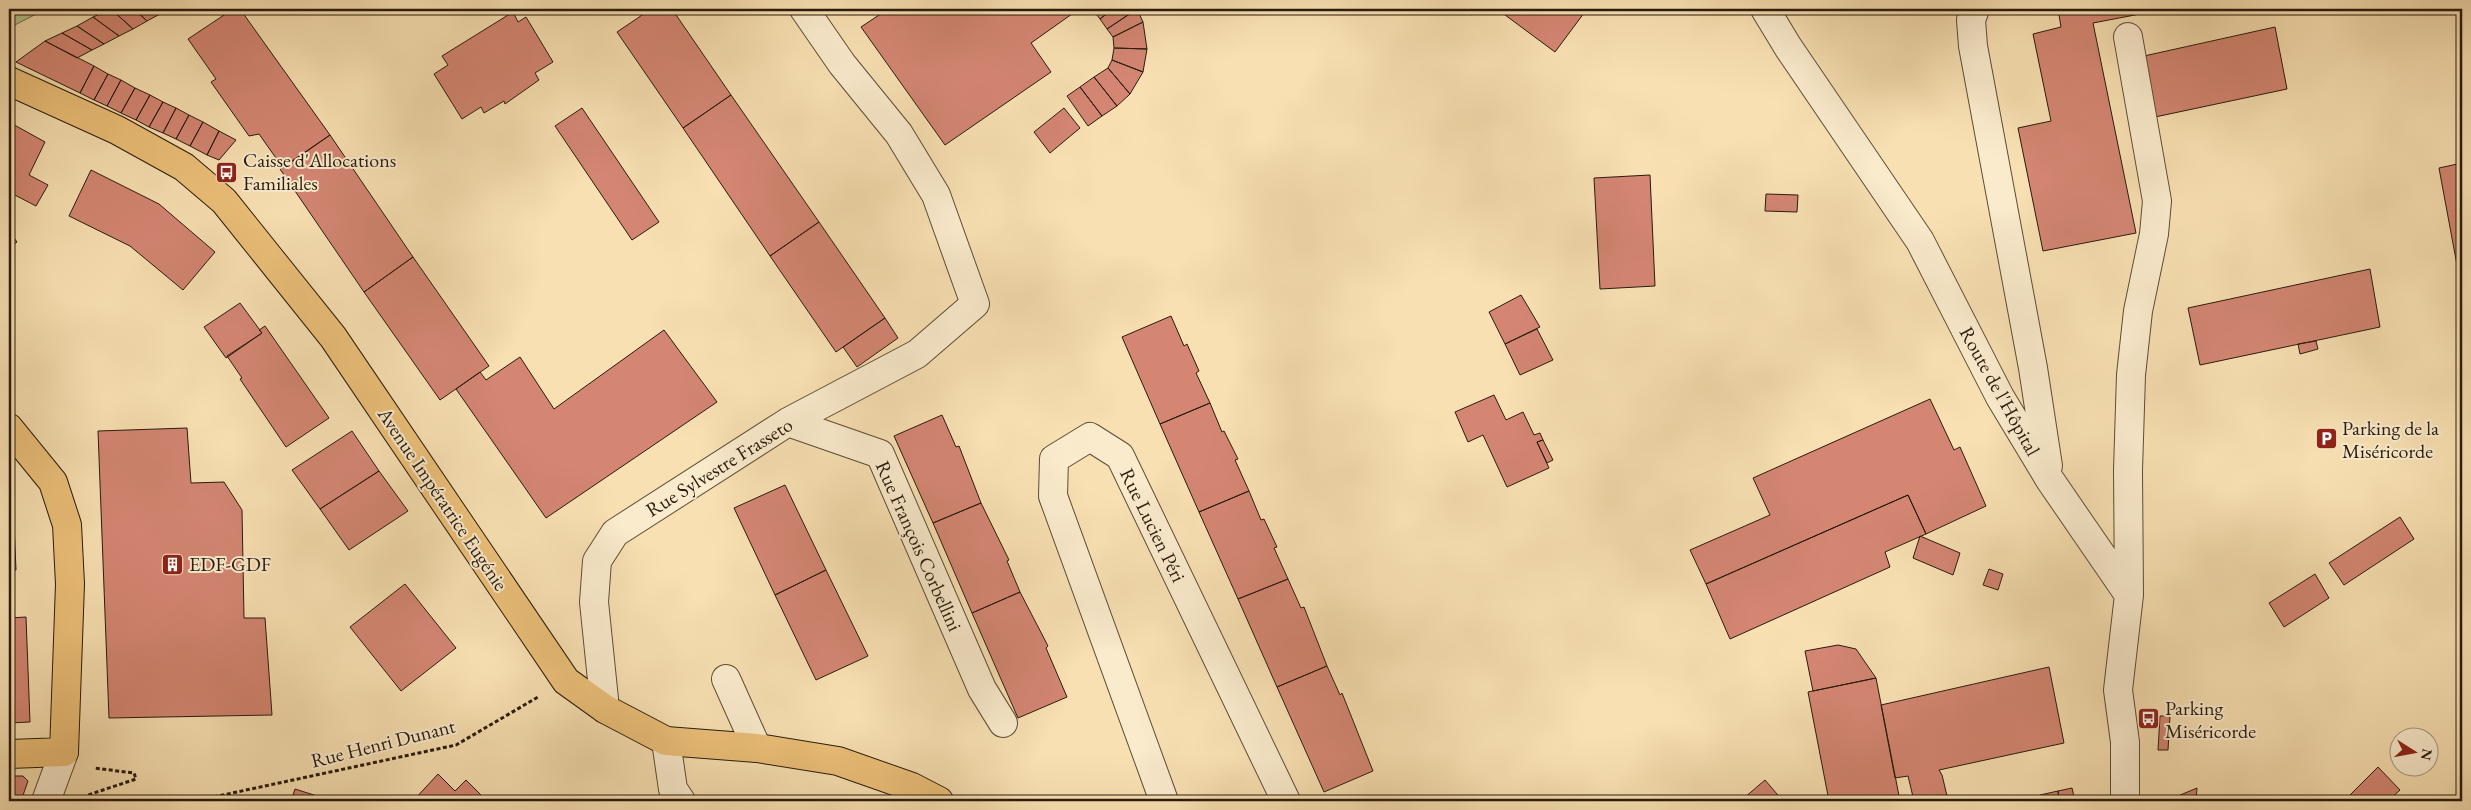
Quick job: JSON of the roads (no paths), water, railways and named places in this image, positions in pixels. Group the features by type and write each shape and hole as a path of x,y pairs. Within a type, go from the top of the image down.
{"main road":[{"name":"Avenue Impératrice Eugénie","path":"9,81 117,130 184,167 224,201 333,337 566,681 605,709 666,741 757,748 838,761 912,786 939,801"},
{"path":"9,428 53,482 67,525 70,584 64,752 9,754"}],"street":[{"name":"Rue Sylvestre Frasseto","path":"605,709 594,602 597,561 615,533 788,422 918,354 975,304 936,195 899,134 842,64 804,9"},
{"name":"Route de l'Hôpital","path":"1765,9 1788,47 1920,241 2000,397 2050,480 2129,595"},
{"path":"1975,9 1971,20 1973,46 2033,368 2050,480"},
{"path":"2126,801 2125,742 2118,690 2129,595 2128,470 2131,375 2138,312 2154,234 2157,201 2128,37"},
{"name":"Rue François Corbellini","path":"788,422 880,454 982,689 1004,723"},
{"name":"Rue Lucien Péri","path":"1164,801 1053,496 1054,459 1090,437 1120,456 1286,801"},
{"path":"726,679 757,748"},
{"path":"666,741 673,789 680,801"},
{"path":"46,801 64,752"}],"place":[{"name":"Caisse d'Allocations Familiales","path":"227,172"},
{"name":"Parking de la Miséricorde","path":"2326,439"},
{"name":"EDF-GDF","path":"173,564"},
{"name":"Parking Miséricorde","path":"2149,719"}]}
